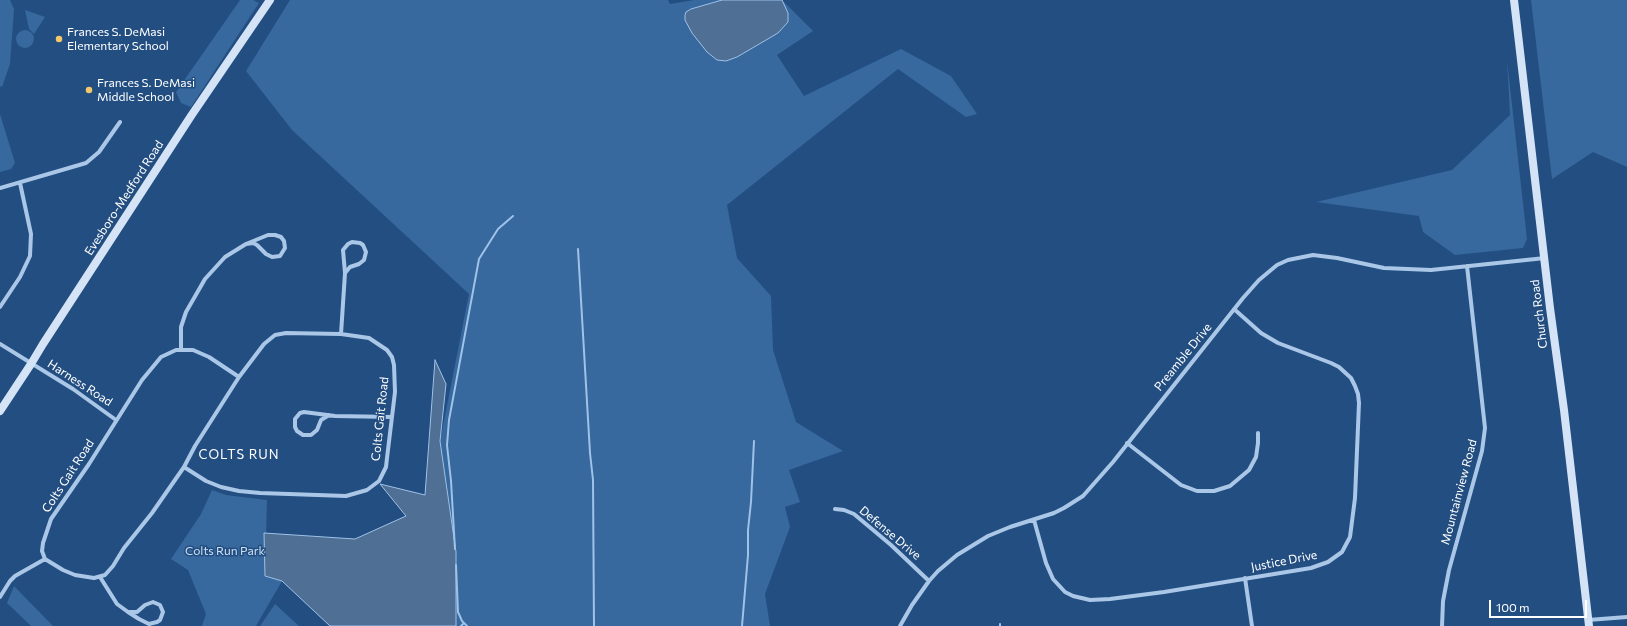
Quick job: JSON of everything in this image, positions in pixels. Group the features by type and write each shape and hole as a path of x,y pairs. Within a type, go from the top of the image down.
{"main road":[{"name":"Evesboro-Medford Road","path":"0,411 191,116 270,0"},
{"name":"Church Road","path":"1514,0 1550,308 1565,416 1588,623"}],"street":[{"path":"0,188 86,163 100,152 120,122"},
{"path":"0,307 20,277 30,256 30,227 20,183"},
{"path":"239,377 201,352 181,349 183,320 195,296 218,264 232,252 246,244 268,235 275,234 282,238 285,248 280,256 272,257 253,243 246,244"},
{"path":"341,334 345,273 343,250 352,242 360,243 366,252 364,260 359,264 350,267 345,273"},
{"name":"Preamble Drive","path":"900,626 912,605 929,581 948,563 977,542 999,531 1034,520 1064,508 1083,496 1099,480 1250,289 1267,272 1283,262 1300,256 1325,256 1396,269 1431,270 1545,258"},
{"name":"Mountainview Road","path":"1442,626 1443,601 1449,570 1482,451 1485,428 1467,266"},
{"name":"Justice Drive","path":"1034,520 1046,563 1053,579 1065,592 1082,599 1110,599 1320,566 1335,558 1342,552 1350,537 1353,518 1359,403 1358,394 1351,378 1332,362 1278,343 1258,330 1234,309"},
{"name":"Colts Gait Road","path":"100,577 108,573 184,467 195,446 257,350 275,335 286,333 341,334 369,338 380,345 392,357 396,383 387,458 383,474 374,486 354,495 329,496 239,491 213,484 184,467"},
{"name":"Harness Road","path":"0,344 68,386 116,420"},
{"name":"Colts Gait Road","path":"45,559 42,551 43,543 51,519 90,464 116,420 154,364 168,353 181,349"},
{"path":"329,415 321,420 317,430 311,435 303,435 296,431 295,419 300,413 304,412 329,415 392,417"},
{"path":"1128,443 1181,485 1197,491 1214,492 1230,486 1248,470 1256,457 1258,433"},
{"name":"Defense Drive","path":"835,509 844,510 854,514 898,551 929,581"},
{"path":"0,597 15,576 45,559 63,570 75,575 89,578 100,577 113,599 128,612 149,624 160,620 163,612 160,605 153,602 145,604 137,612 128,612"},
{"path":"1245,578 1252,626"},
{"path":"1588,623 1627,618"}],"green space":[{"path":"0,0 10,0 14,9 10,64 2,87 0,86"},
{"path":"240,0 253,0 259,3 191,107 181,103 176,92"},
{"path":"290,0 668,0 670,4 694,0 782,0 813,31 777,55 804,96 901,49 951,76 977,114 966,117 898,69 727,205 737,258 771,296 773,350 796,422 843,451 789,470 800,502 785,507 790,527 765,594 770,626 456,626 456,552 440,441 469,294 292,130 246,71"},
{"path":"1531,0 1627,0 1627,167 1593,152 1552,179"},
{"path":"25,10 45,17 34,34 29,29"},
{"path":"25,30 31,33 34,39 31,45 25,48 19,45 16,39 19,33"},
{"path":"1507,60 1527,239 1523,248 1455,255 1423,232 1419,216 1316,202 1452,170 1510,115"},
{"path":"0,114 15,163 11,169 0,172"},
{"name":"Colts Run Park","path":"212,490 226,495 267,500 265,576 282,581 256,626 202,626 206,614 188,570 171,559 201,514"},
{"path":"14,586 53,626 31,626 7,603"},
{"path":"275,604 299,626 260,626"}],"shaded area":[{"path":"722,0 782,0 788,13 788,22 778,33 737,57 726,61 717,60 707,52 692,33 685,20 685,15 686,12 691,9"},
{"path":"435,360 446,384 440,441 456,552 456,626 330,626 282,581 265,576 264,533 355,539 406,516 380,484 425,495"}],"waterway":[{"path":"455,549 451,481 447,445 449,420 479,259 498,229 513,216"},
{"path":"578,249 590,453 593,480 594,626"},
{"path":"742,626 748,555 748,530 754,441"},
{"path":"456,565 458,612 462,621 467,626"},
{"path":"461,626 464,623"}],"place":[{"name":"Frances S. DeMasi Elementary School","path":"59,39"},
{"name":"Frances S. DeMasi Middle School","path":"89,90"}],"district":[{"name":"COLTS RUN","path":"239,455"}]}
